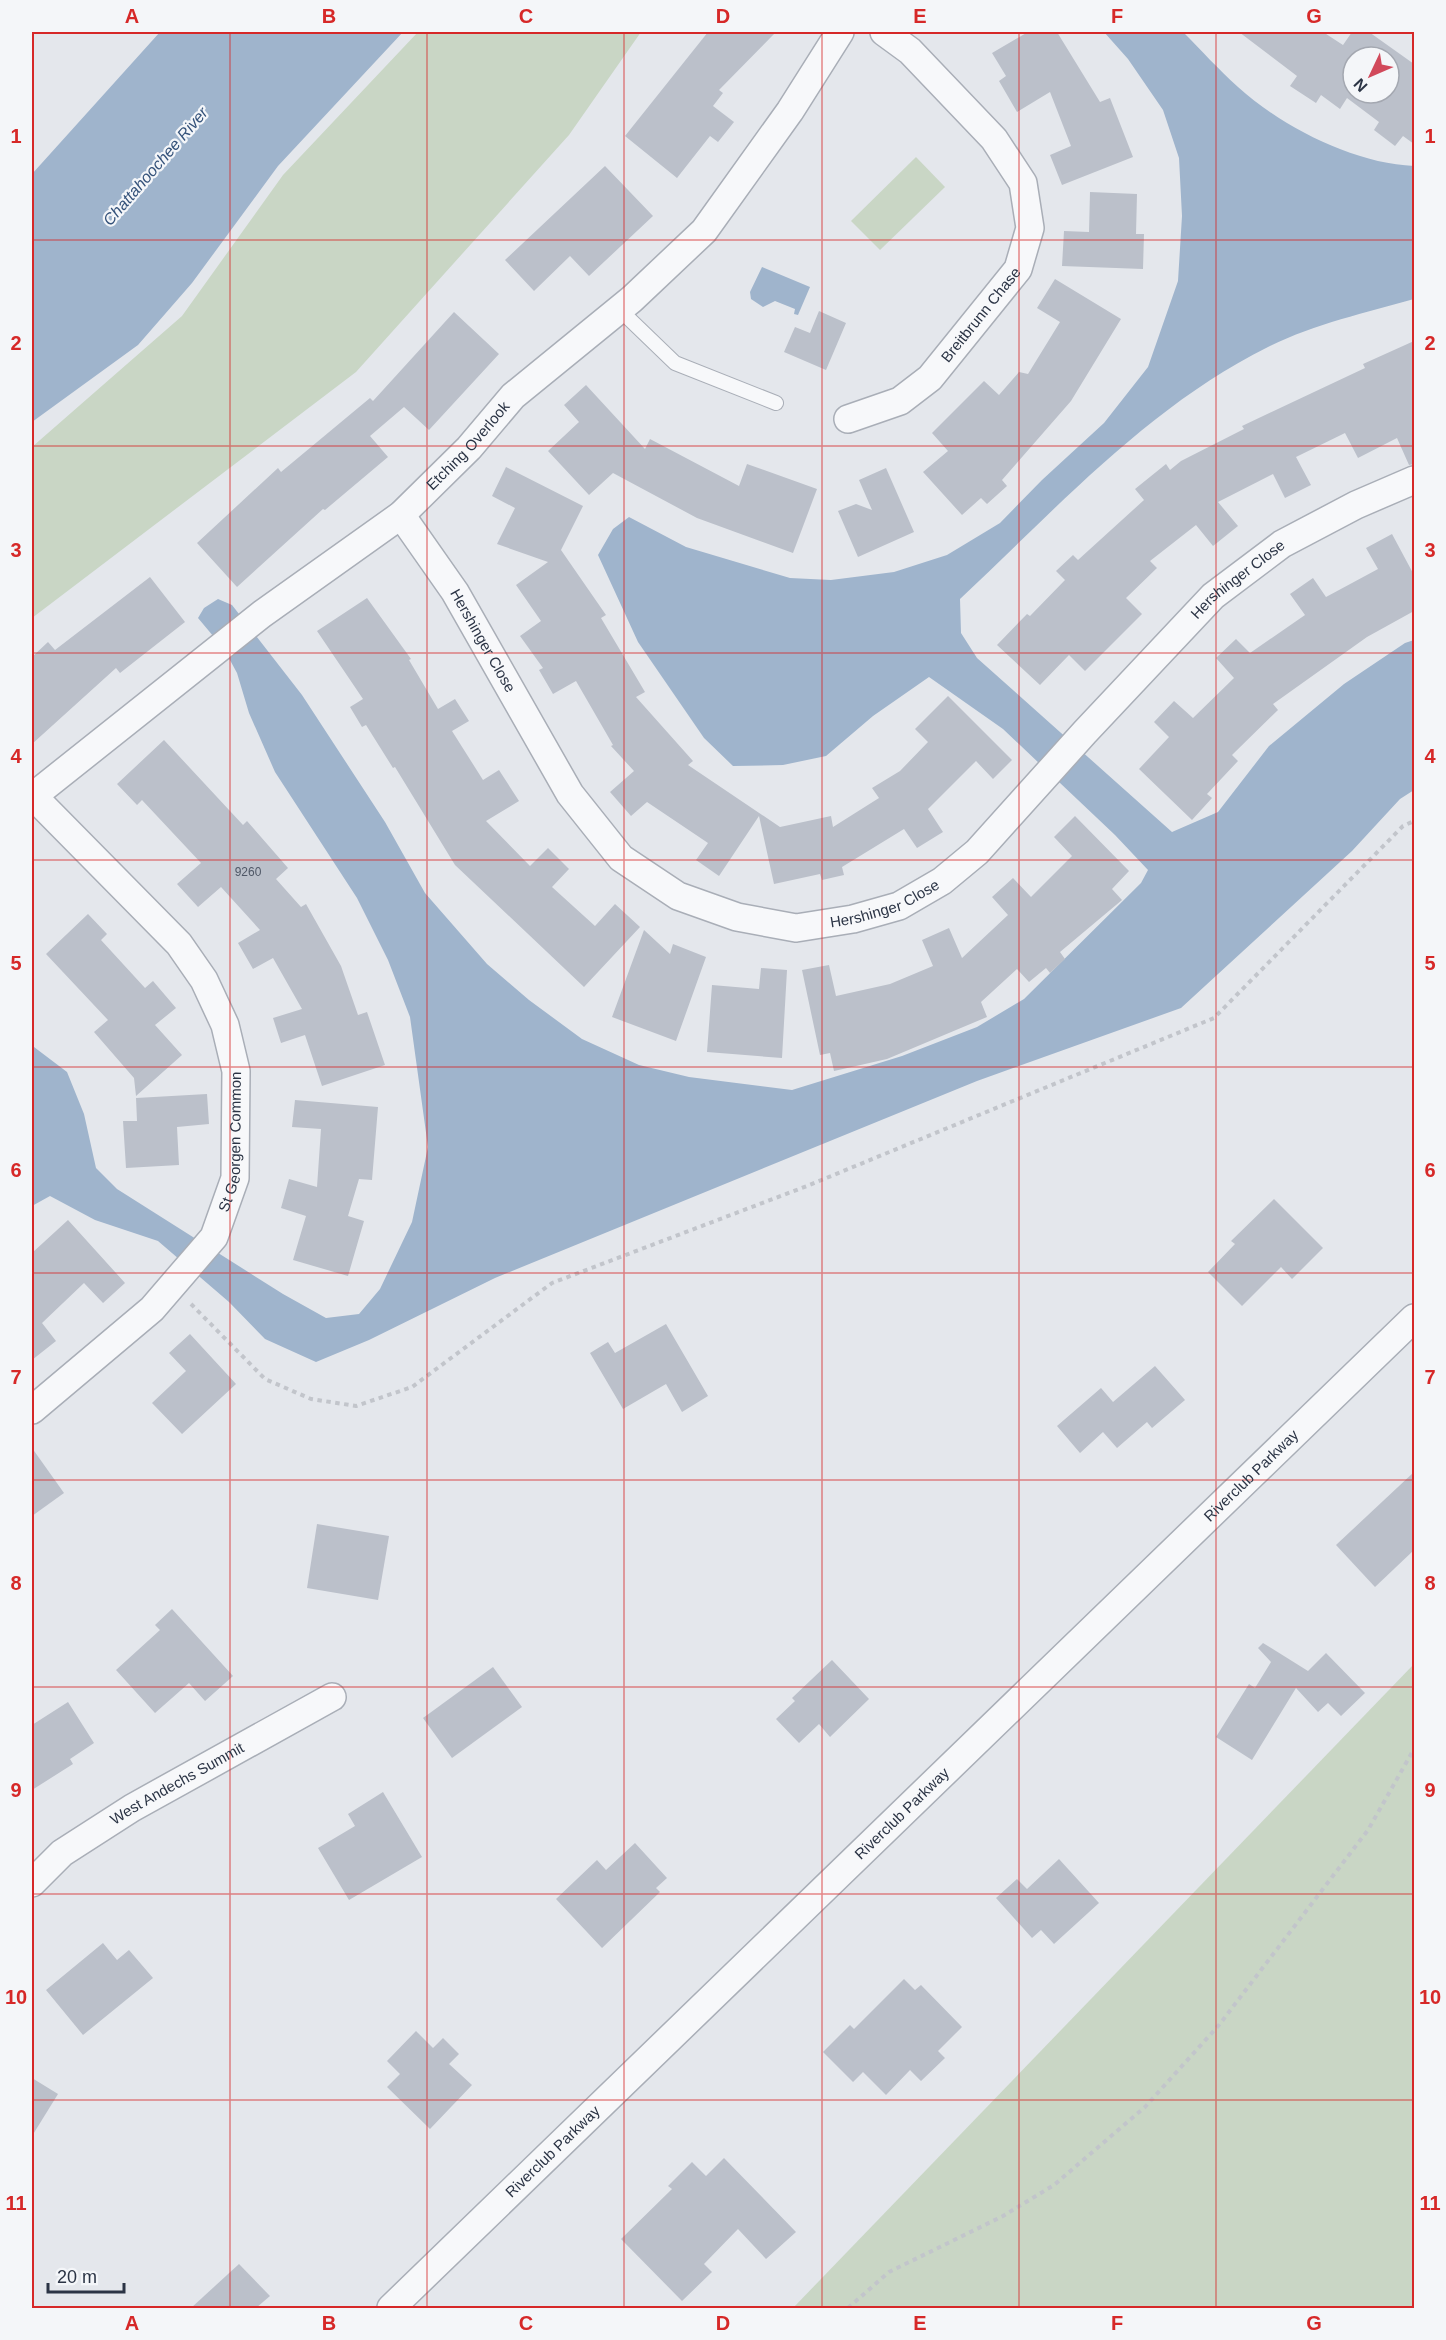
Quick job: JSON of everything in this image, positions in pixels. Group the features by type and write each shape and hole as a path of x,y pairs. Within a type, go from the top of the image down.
{"street":[{"name":"Etching Overlook","path":"32,797 204,658 401,515 469,448 513,396 619,309 704,231 790,111 840,32"},
{"name":"Breitbrunn Chase","path":"848,419 900,401 930,378 1018,269 1030,228 1023,183 994,139 910,51 884,32"},
{"name":"Hershinger Close","path":"401,515 456,592 570,794 621,858 678,896 737,917 796,928 853,919 898,906 942,881 977,852 1084,732 1213,596 1282,544 1356,505 1414,480"},
{"name":"St Georgen Common","path":"32,797 179,944 204,980 225,1025 236,1071 235,1178 214,1236 152,1309 32,1410"},
{"name":"Riverclub Parkway","path":"391,2308 1414,1318"},
{"name":"West Andechs Summit","path":"32,1883 62,1853 132,1808 332,1697"}],"lane":[{"path":"619,309 675,363 776,403"}],"path":[{"path":"173,1286 265,1380 311,1399 356,1406 412,1387 552,1283 807,1186 1214,1018 1403,826 1414,821"},
{"path":"848,2308 888,2272 1003,2216 1054,2185 1145,2108 1219,2025 1355,1848 1386,1802 1414,1749"}],"green space":[{"path":"418,32 641,32 569,135 356,372 32,618 32,447 182,316 283,175"},
{"path":"916,157 945,187 880,250 851,221"},
{"path":"1414,1664 1414,2308 793,2308"}],"water":[{"name":"Chattahoochee River","path":"160,32 403,32 278,166 192,283 138,345 32,422 32,174"},
{"path":"1104,32 1183,32 1238,87 1297,129 1344,151 1391,164 1414,166 1414,299 1340,320 1285,339 1225,371 1183,399 1105,461 960,599 961,633 977,658 1172,832 1218,812 1269,746 1344,684 1405,643 1414,640 1414,790 1400,799 1352,851 1181,1008 977,1081 495,1278 369,1340 316,1362 265,1339 229,1302 158,1241 95,1220 50,1196 32,1206 32,1048 34,1047 67,1072 84,1114 96,1168 117,1189 283,1294 326,1318 359,1314 380,1289 412,1222 428,1147 410,1017 388,960 357,898 275,772 249,713 237,673 224,649 198,618 204,608 218,599 232,605 302,695 385,822 425,893 487,964 529,1000 582,1039 639,1065 689,1077 792,1090 902,1056 977,1027 1024,999 1141,883 1148,870 1115,835 1003,729 929,677 873,716 826,756 783,765 733,766 704,738 638,642 598,555 613,529 629,517 686,547 790,578 831,580 894,572 947,555 1000,523 1042,480 1104,423 1148,367 1178,281 1182,216 1179,158 1163,110 1128,59"},
{"path":"762,267 810,287 798,315 794,314 795,309 775,301 763,307 751,299 750,292"}],"building":[{"path":"708,32 776,32 719,90 723,93 713,106 734,122 718,142 710,136 677,178 625,136"},
{"path":"1028,32 1057,32 1100,102 1110,98 1133,157 1062,185 1050,155 1071,146 1050,92 1017,112 999,81 1006,76 992,53"},
{"path":"1239,32 1323,32 1343,45 1341,45 1343,105 1340,109 1321,95 1316,103 1290,86 1297,76"},
{"path":"1352,32 1369,32 1387,45 1343,45"},
{"path":"1401,55 1414,64 1414,144 1403,136 1395,146 1374,130 1379,122 1356,105 1401,105"},
{"path":"605,166 653,216 589,276 570,256 534,291 505,260"},
{"path":"1090,192 1137,194 1136,234 1144,234 1143,269 1062,266 1064,231 1089,232"},
{"path":"1055,279 1121,319 1071,401 1002,480 1007,486 987,504 981,498 962,515 923,472 948,451 932,433 984,381 999,395 1019,372 1028,374 1060,322 1037,308"},
{"path":"819,311 846,323 826,370 784,352 795,327 810,333"},
{"path":"454,312 499,354 429,430 404,407 370,436 388,457 325,510 323,509 237,587 197,543 278,468 281,472 370,398 373,401"},
{"path":"1414,341 1414,464 1409,465 1397,438 1358,458 1345,433 1296,457 1311,485 1285,498 1273,474 1218,502 1238,526 1213,546 1196,525 1150,561 1157,568 1126,598 1142,614 1085,671 1069,655 1040,685 997,645 1027,614 1030,616 1065,580 1056,571 1073,555 1078,560 1144,500 1135,489 1166,464 1170,470 1181,461 1244,429 1242,426 1365,368 1363,364"},
{"path":"586,385 645,449 650,439 739,486 747,464 817,489 793,553 697,518 613,473 589,495 548,451 579,422 564,405"},
{"path":"506,467 583,506 561,550 606,615 601,618 645,692 636,697 693,761 688,765 780,827 831,816 833,827 879,798 872,788 900,771 928,742 915,729 948,696 1012,760 993,779 976,761 928,809 943,832 917,848 904,829 842,867 844,875 822,880 820,874 774,884 759,816 719,876 696,860 708,843 647,802 631,816 610,792 634,771 611,746 613,745 576,681 553,694 539,670 543,668 520,636 541,621 516,585 548,562 497,544 515,508 492,496"},
{"path":"886,468 914,532 858,557 838,511 856,504 872,510 859,480"},
{"path":"1392,534 1414,575 1414,611 1367,637 1273,704 1278,710 1232,755 1238,761 1207,794 1212,798 1192,820 1139,769 1169,737 1154,722 1174,701 1193,718 1234,678 1216,658 1236,639 1250,653 1305,615 1290,594 1313,578 1326,597 1378,569 1366,548"},
{"path":"150,577 185,622 120,673 116,668 32,744 32,657 48,642 55,650"},
{"path":"367,598 411,659 409,660 438,709 455,699 469,721 452,731 483,780 499,770 519,801 486,821 530,866 548,848 569,869 552,887 595,926 615,904 640,927 584,987 455,865 395,767 393,768 366,725 362,727 350,707 363,699 317,631"},
{"path":"164,740 243,825 247,821 288,868 276,879 301,907 306,904 341,966 358,1015 367,1012 385,1065 322,1086 305,1035 281,1043 273,1018 302,1009 273,958 253,969 238,943 260,930 221,887 198,907 177,884 201,863 142,800 137,805 117,784"},
{"path":"1075,816 1129,871 1112,889 1122,900 1060,952 1065,959 1050,973 1046,968 1029,982 1017,969 981,1002 987,1017 887,1059 834,1071 830,1053 820,1055 802,970 829,965 836,996 890,984 933,966 922,940 949,928 962,958 1008,915 992,897 1013,878 1031,897 1072,856 1054,837"},
{"path":"88,914 107,934 101,940 145,988 153,981 176,1008 155,1025 182,1055 136,1096 134,1078 94,1032 108,1020 46,954"},
{"path":"644,930 670,954 673,944 706,957 676,1041 612,1017"},
{"path":"761,968 787,970 782,1058 707,1052 712,985 759,989"},
{"path":"207,1094 209,1124 177,1127 179,1165 126,1168 123,1121 137,1121 136,1098"},
{"path":"295,1100 378,1107 372,1180 359,1179 348,1216 364,1221 348,1276 293,1260 306,1216 281,1208 289,1179 317,1187 321,1129 292,1127"},
{"path":"1274,1199 1323,1248 1292,1279 1281,1267 1242,1306 1208,1272 1235,1244 1231,1241"},
{"path":"68,1220 125,1283 103,1303 84,1283 42,1323 56,1341 32,1360 32,1253"},
{"path":"666,1324 708,1396 682,1412 666,1384 623,1409 590,1353 608,1342 615,1353"},
{"path":"190,1334 236,1384 182,1434 152,1403 186,1371 169,1353"},
{"path":"1155,1366 1185,1400 1152,1428 1147,1422 1117,1448 1103,1432 1080,1453 1057,1426 1101,1388 1113,1402"},
{"path":"32,1448 64,1493 32,1516"},
{"path":"1414,1472 1414,1550 1375,1587 1336,1545"},
{"path":"317,1524 389,1536 378,1600 307,1588"},
{"path":"172,1609 233,1676 205,1701 189,1683 155,1713 116,1670 160,1630 155,1625"},
{"path":"1263,1643 1308,1671 1326,1653 1365,1693 1341,1716 1328,1703 1318,1712 1296,1688 1252,1760 1216,1737 1249,1684 1255,1688 1271,1662 1258,1648"},
{"path":"832,1660 869,1699 830,1737 819,1724 799,1743 776,1719 795,1701 792,1698"},
{"path":"493,1667 522,1707 452,1758 423,1718"},
{"path":"68,1702 94,1743 70,1759 73,1764 32,1790 32,1725"},
{"path":"383,1792 422,1857 349,1900 318,1848 355,1826 348,1814"},
{"path":"635,1843 667,1878 656,1888 660,1892 602,1948 556,1899 597,1860 606,1870"},
{"path":"1059,1859 1099,1903 1054,1944 1041,1930 1032,1938 996,1898 1017,1879 1027,1889"},
{"path":"103,1943 117,1960 129,1950 153,1978 83,2035 46,1990"},
{"path":"904,1979 915,1990 921,1985 962,2027 938,2051 945,2058 921,2081 910,2070 886,2095 863,2072 853,2082 823,2052 850,2025 854,2029"},
{"path":"416,2031 433,2048 443,2038 459,2054 449,2064 472,2085 430,2129 387,2087 400,2074 387,2061"},
{"path":"32,2078 58,2094 32,2136"},
{"path":"724,2158 796,2232 766,2259 738,2229 704,2264 712,2272 682,2301 621,2239 672,2189 668,2186 692,2162 706,2176"},
{"path":"239,2264 270,2296 256,2308 191,2308"}]}
